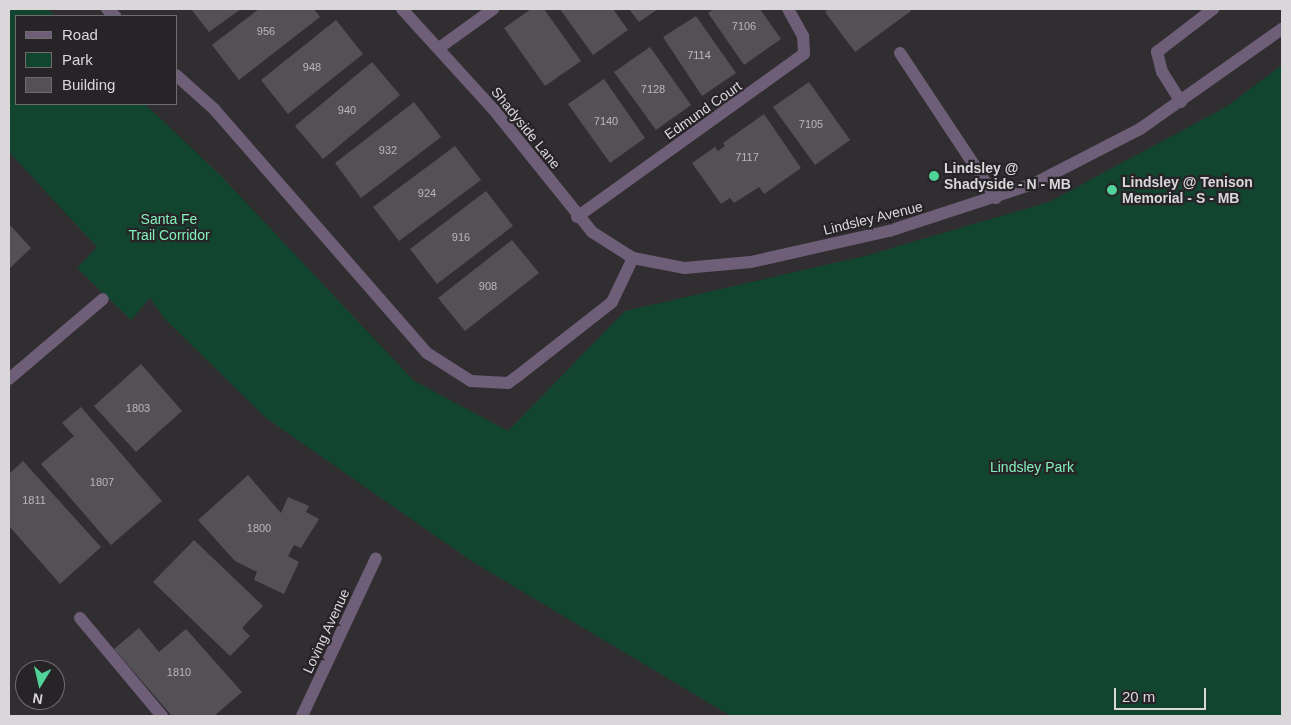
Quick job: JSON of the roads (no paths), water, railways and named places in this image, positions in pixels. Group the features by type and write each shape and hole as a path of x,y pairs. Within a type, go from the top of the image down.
{"street":[{"name":"Shadyside Lane","path":"402,9 439,48 577,217 609,246 633,258"},
{"path":"439,48 493,9"},
{"name":"Edmund Court","path":"577,217 804,54 804,36 788,9"},
{"path":"1181,102 1162,72 1157,52 1213,9"},
{"name":"Lindsley Avenue","path":"633,258 685,268 751,262 889,231 996,198 1100,153 1181,102 1282,29"},
{"path":"900,53 996,198"},
{"path":"178,77 226,123 427,353 471,380 508,383 519,375 612,302 633,258"},
{"path":"9,379 103,299"},
{"name":"Loving Avenue","path":"302,716 376,558"},
{"path":"80,618 162,716"}],"place":[{"name":"Lindsley @ Shadyside - N - MB","path":"934,176"},
{"name":"Lindsley @ Tenison Memorial - S - MB","path":"1112,190"}],"park label":[{"name":"Santa Fe Trail Corridor","path":"169,227"},
{"name":"Lindsley Park","path":"1032,467"}]}
